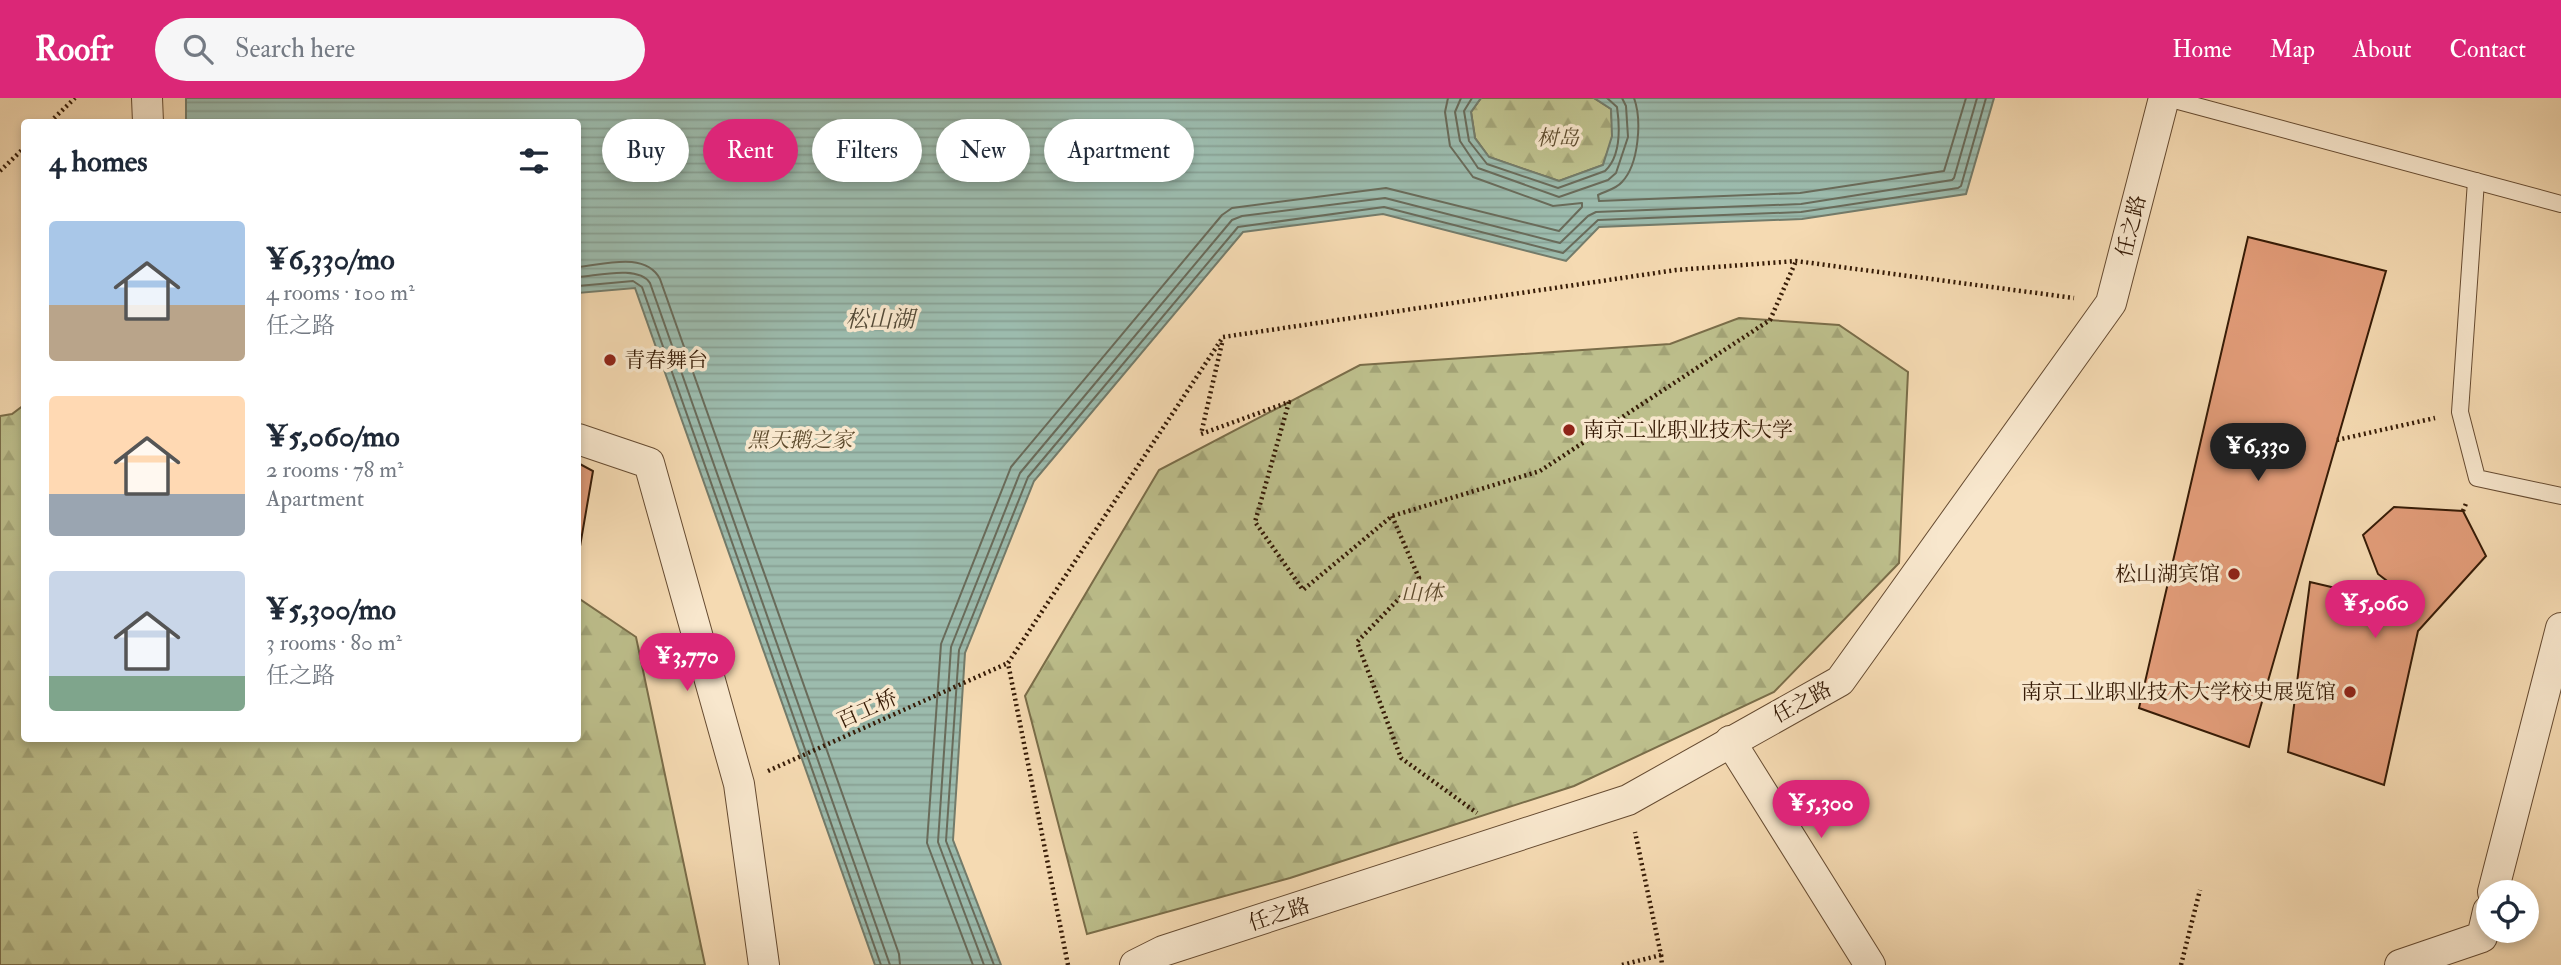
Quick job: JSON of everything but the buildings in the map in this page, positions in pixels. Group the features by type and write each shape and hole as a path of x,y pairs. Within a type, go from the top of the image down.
{"street":[{"path":"147,98 148,119"},
{"name":"任之路","path":"1135,965 1165,958 1628,800 1840,681 2111,303 2165,98"},
{"path":"581,440 649,463 739,784 764,965"},
{"path":"2496,880 2561,628"},
{"path":"1730,741 1870,965"},
{"path":"2400,965 2476,939"}],"lane":[{"path":"2165,98 2561,204"},
{"path":"2476,181 2460,412 2477,478 2561,496"}],"path":[{"path":"53,119 75,98"},
{"path":"0,171 21,151"},
{"path":"1223,337 1201,434 1289,402 1255,522 1303,590 1392,516 1540,471 1770,320 1796,261"},
{"path":"1068,965 1008,663 1223,337 1676,270 1796,261 2111,303"},
{"path":"2337,440 2460,412"},
{"path":"1392,516 1419,578 1357,642 1401,758 1481,816"},
{"name":"百工桥","path":"739,784 1008,663"},
{"path":"1628,800 1662,965"},
{"path":"2181,965 2200,890"},
{"path":"1622,965 1661,956"}],"green space":[{"name":"树岛","path":"1481,98 1594,98 1611,109 1613,136 1603,165 1559,181 1489,157 1475,138 1471,112"},
{"name":"山体","path":"1739,318 1839,325 1908,372 1899,563 1774,692 1574,786 1290,878 1087,934 1025,696 1159,470 1360,365 1670,344"},
{"path":"21,407 21,742 581,742 581,600 636,637 705,965 0,965 0,416 12,414"}],"water":[{"name":"松山湖","path":"186,98 1481,98 1471,112 1475,138 1489,157 1559,181 1603,165 1612,136 1611,109 1594,98 1994,98 1966,194 1802,219 1599,227 1566,261 1383,214 1243,232 1034,481 965,653 953,840 1001,965 875,965 635,288 581,293 581,119 186,119"}],"place":[{"name":"青春舞台","path":"610,360"},
{"name":"南京工业职业技术大学","path":"1569,430"},
{"name":"松山湖宾馆","path":"2234,574"},
{"name":"南京工业职业技术大学校史展览馆","path":"2350,692"}],"park label":[{"name":"黑天鹅之家","path":"800,440"}]}
